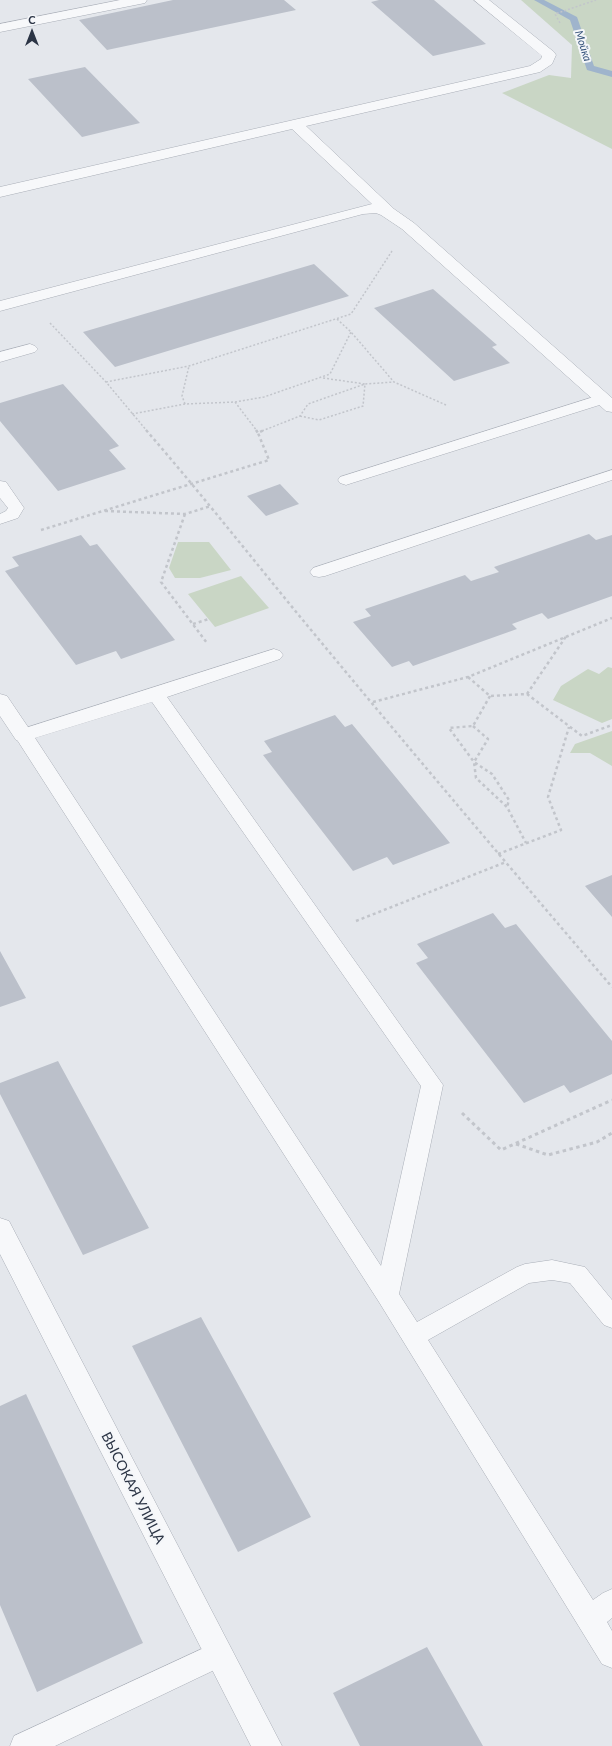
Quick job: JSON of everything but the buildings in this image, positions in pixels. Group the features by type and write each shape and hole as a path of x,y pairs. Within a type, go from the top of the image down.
{"street":[{"path":"0,28 140,0"},
{"path":"0,192 534,69 547,62 548,55 480,0"},
{"path":"295,124 388,211 408,226 608,403"},
{"path":"0,306 28,300 362,210 375,208 388,211"},
{"path":"0,701 23,736"},
{"name":"ВЫСОКАЯ УЛИЦА","path":"0,1229 267,1746"}],"lane":[{"path":"0,357 30,349"},
{"path":"346,480 608,403"},
{"path":"319,572 612,475"},
{"path":"0,486 16,508 15,512 11,515 0,519"},
{"path":"274,655 23,736 387,1296 612,1655"},
{"path":"156,694 432,1084 387,1296"},
{"path":"412,1337 526,1274 552,1270 576,1274 612,1318"},
{"path":"590,1619 612,1602"},
{"path":"24,1746 219,1654"}],"path":[{"path":"555,14 568,9"},
{"path":"106,382 189,366 352,314 408,226"},
{"path":"28,300 106,382 192,483 297,613 373,702 498,854 612,987"},
{"path":"336,318 351,332 394,382 446,405"},
{"path":"132,414 185,404 235,402 264,397 330,374 351,332"},
{"path":"185,404 182,396 189,366"},
{"path":"321,377 365,384 394,382"},
{"path":"300,416 308,404 365,384"},
{"path":"258,433 300,416 319,420 363,406 365,384"},
{"path":"36,531 269,460 258,433 235,402"},
{"path":"101,511 185,514 211,506"},
{"path":"185,514 161,582 207,643"},
{"path":"373,702 468,677 567,635 612,618"},
{"path":"193,624 209,619"},
{"path":"526,694 567,635"},
{"path":"468,677 490,696 526,694 582,736 612,725"},
{"path":"473,726 490,696"},
{"path":"507,807 509,800 492,774 474,762 449,728 473,726 488,739 474,762 476,778 507,807 526,843"},
{"path":"498,854 560,830 548,797 569,726"},
{"path":"325,933 506,862"},
{"path":"432,1084 501,1150 612,1100"},
{"path":"515,1144 548,1155 597,1142 612,1134"}],"green space":[{"path":"521,0 612,0 612,149 502,93 549,75 571,78 572,45"},
{"path":"178,542 209,542 231,570 200,578 175,578 169,568"},
{"path":"241,576 269,608 215,627 188,594"},
{"path":"608,667 612,668 612,719 602,723 553,700 561,686 588,669 599,674"},
{"path":"612,731 612,766 590,753 570,753 575,744"}],"waterway":[{"name":"Мойка","path":"538,0 574,19 590,68 612,74"}]}
